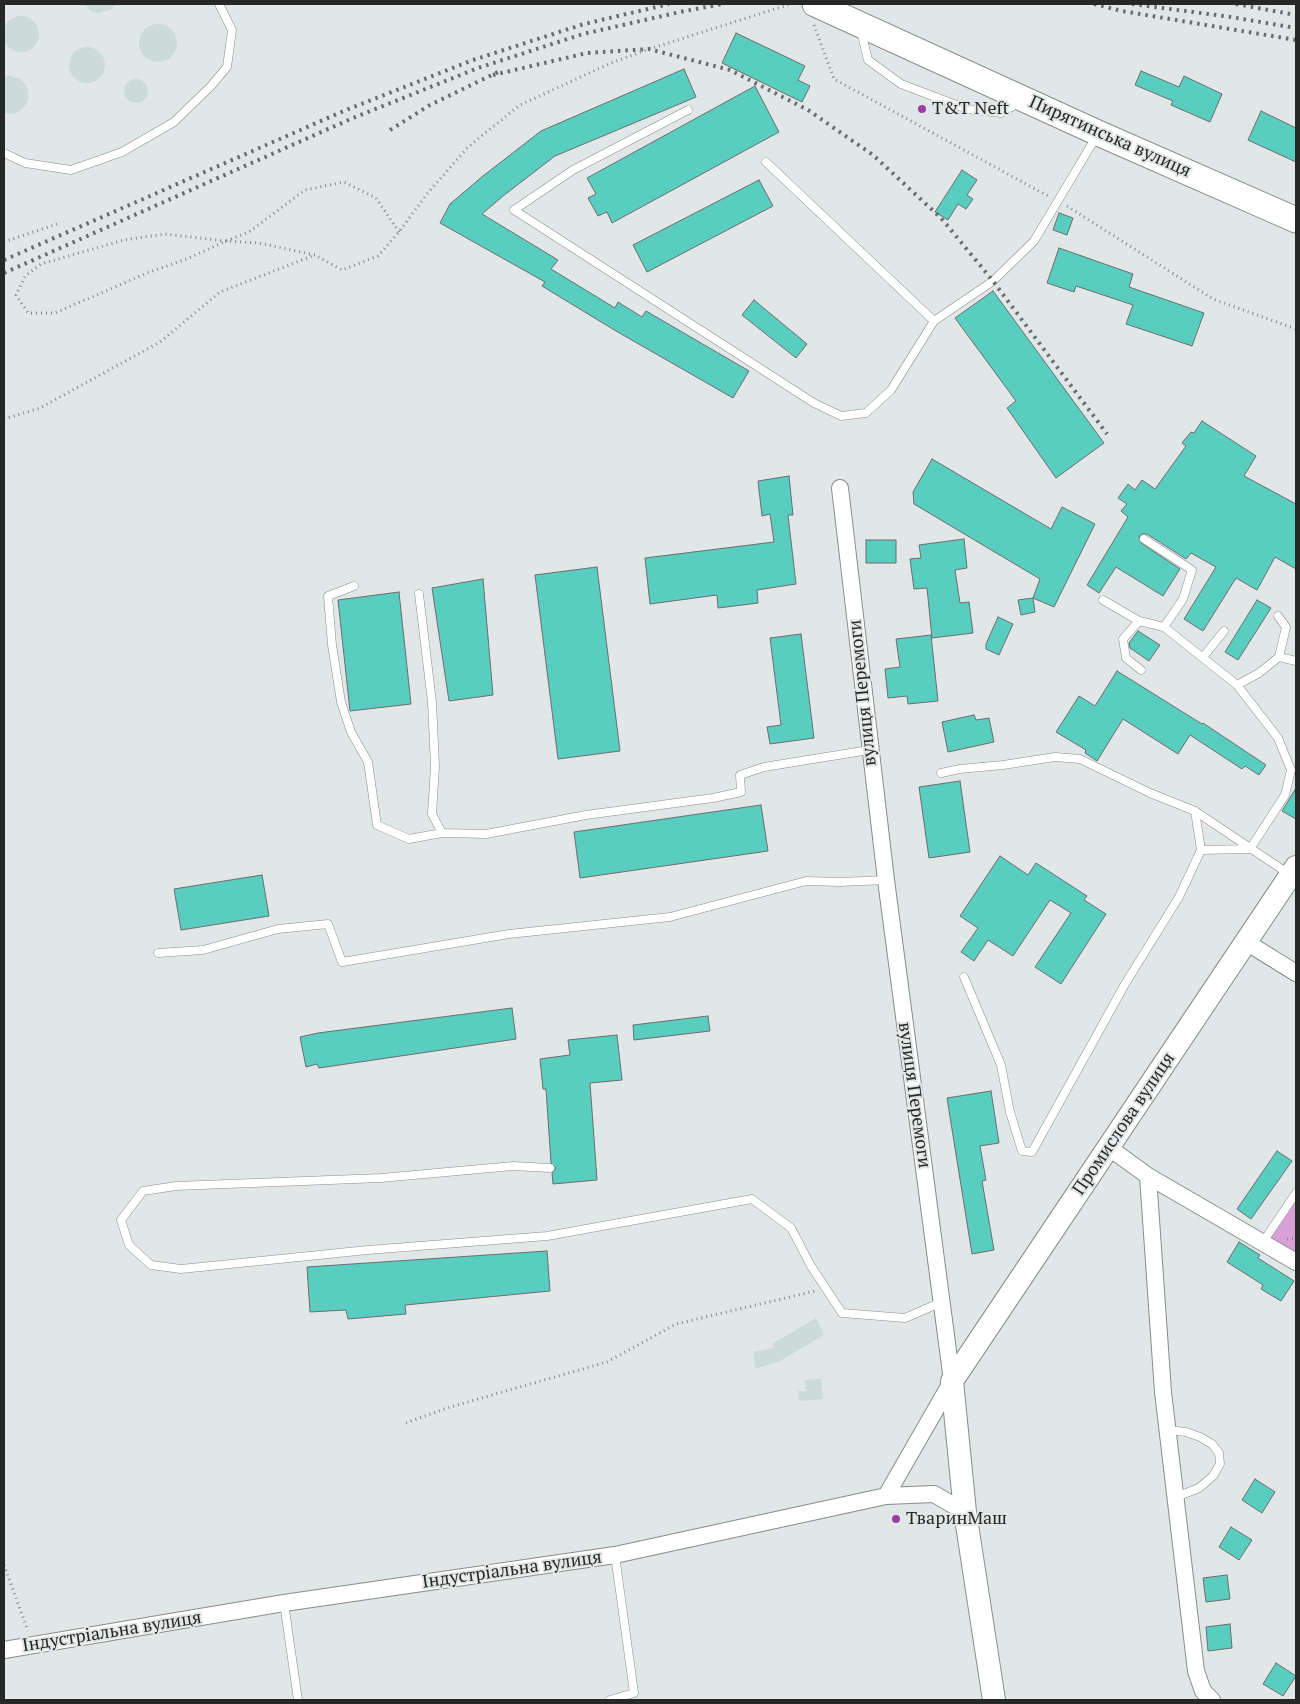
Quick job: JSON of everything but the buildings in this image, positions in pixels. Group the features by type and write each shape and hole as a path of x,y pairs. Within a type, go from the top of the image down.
{"main road":[{"name":"Пирятинська вулиця","path":"814,12 859,24 1098,133 1296,220"}],"street":[{"name":"вулиця Перемоги","path":"840,488 869,750 952,1381 965,1512 994,1700"},
{"name":"Промислова вулиця","path":"952,1381 1293,871"},
{"path":"1246,942 1296,974"},
{"path":"1108,1147 1148,1176 1296,1262"},
{"path":"1148,1176 1162,1382 1196,1671 1203,1691 1212,1700"},
{"path":"886,1496 952,1381"},
{"name":"Індустріальна вулиця","path":"4,1650 284,1603 615,1554 886,1496 934,1494 965,1512"}],"lane":[{"path":"4,153 26,163 71,170 122,152 174,122 211,86 227,67 232,30 219,4"},
{"path":"859,24 868,60 901,84 967,109 1001,113 1025,99"},
{"path":"688,110 573,170 514,210 814,403 841,416 866,413 891,390 934,321 993,281 1034,241 1098,133"},
{"path":"766,162 934,321"},
{"path":"1144,539 1192,570 1183,599 1164,627"},
{"path":"354,586 328,596 332,645 341,702 351,732 368,762 377,825 409,839 442,833 486,834 586,815 713,798 741,792 740,775 764,767 869,750"},
{"path":"419,594 432,702 435,766 432,814 442,833"},
{"path":"1103,600 1139,621 1164,627 1203,657 1237,686 1278,738 1291,770 1286,795 1250,849"},
{"path":"1237,686 1259,674 1279,657 1286,627 1278,616"},
{"path":"1139,621 1123,639 1126,658 1141,670"},
{"path":"1203,657 1224,631"},
{"path":"1279,657 1296,661"},
{"path":"941,773 1055,757 1080,759 1150,793 1195,811 1250,849 1293,871"},
{"path":"964,977 1000,1065 1010,1112 1022,1151 1032,1152 1125,984 1179,897 1201,850 1195,811"},
{"path":"1201,850 1250,849"},
{"path":"158,953 203,950 278,929 328,924 342,962 509,934 670,917 806,881 886,880"},
{"path":"550,1168 513,1166 381,1178 176,1186 143,1191 121,1220 129,1245 151,1265 181,1269 368,1250 547,1236 752,1199 791,1228 811,1266 842,1312 905,1318 942,1302"},
{"path":"1263,1242 1296,1193"},
{"path":"1168,1430 1186,1432 1200,1437 1212,1444 1220,1453 1220,1464 1212,1476 1199,1488 1176,1497"},
{"path":"610,1700 634,1693 615,1554"},
{"path":"284,1603 298,1700"}],"path":[{"path":"399,232 376,198 344,182 306,190 248,232 226,240 189,258 147,273 55,313 28,313 16,295 25,276 41,264 124,240 165,234 226,240 259,244 315,255 342,270 378,256 399,232 427,194 468,147 520,105 611,63 648,49 791,4"},
{"path":"814,12 834,79 1058,201 1213,299 1296,329"},
{"path":"4,242 60,223"},
{"path":"4,419 40,408 160,342 220,292 315,255"},
{"path":"406,1423 447,1408 607,1362 676,1324 826,1288"},
{"path":"4,1566 34,1645"}],"shaded area":[{"path":"85,4 116,4 112,9 99,13 91,11"},
{"path":"21,16 28,17 34,21 38,27 38,41 34,47 28,51 21,52 14,51 8,47 4,41 3,34 4,27 8,21 14,17"},
{"path":"158,24 171,30 177,43 171,56 158,62 145,56 139,43 145,30"},
{"path":"87,47 100,52 105,65 100,78 87,83 74,78 69,65 74,52"},
{"path":"10,76 20,79 28,90 28,100 25,106 13,114 4,113 4,77"},
{"path":"136,79 141,80 147,86 147,96 141,102 136,103 131,102 125,96 124,91 125,86 131,80"},
{"path":"1296,1193 1296,1262 1263,1242"},
{"path":"816,1318 824,1335 780,1361 755,1369 753,1352 774,1348 772,1344"},
{"path":"821,1379 823,1399 799,1401 798,1391 806,1391 805,1380"}],"railway":[{"path":"4,260 346,110 473,60 584,24 669,4"},
{"path":"4,273 353,118 478,68 583,34 722,4"},
{"path":"1094,4 1122,11 1296,40"},
{"path":"1132,4 1296,28"},
{"path":"1236,4 1296,15"},
{"path":"493,75 587,53 649,49 730,70 808,110 873,155 941,218 993,281 1107,434"},
{"path":"390,130 430,105 498,72"}],"place":[{"name":"T&T Neft","path":"922,109"},
{"name":"ТваринМаш","path":"896,1519"}]}
